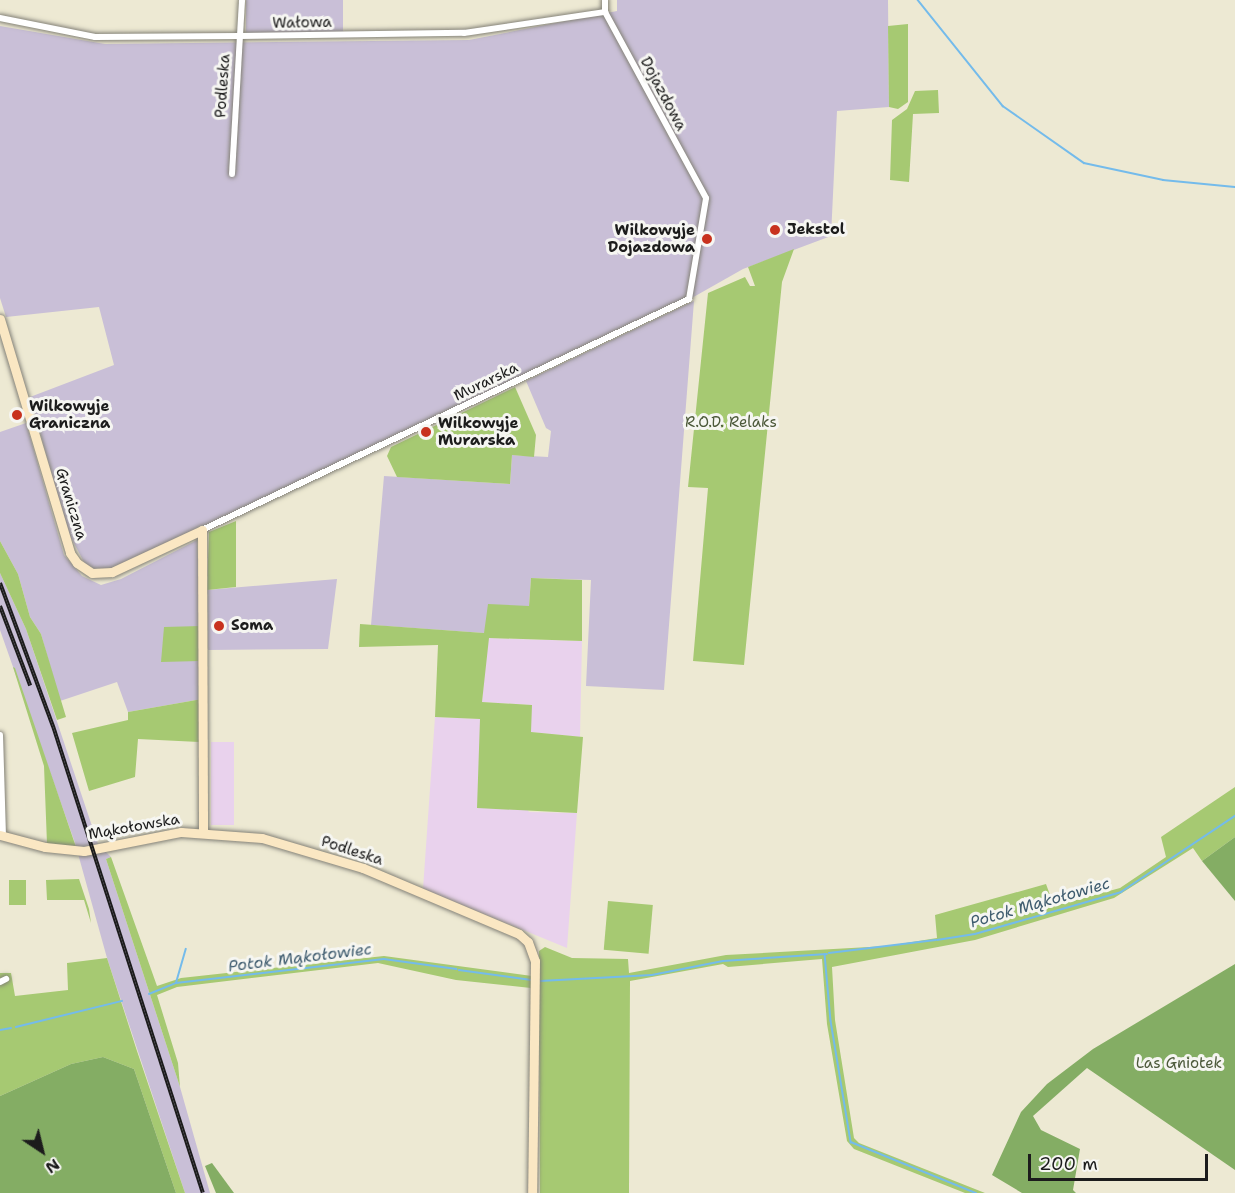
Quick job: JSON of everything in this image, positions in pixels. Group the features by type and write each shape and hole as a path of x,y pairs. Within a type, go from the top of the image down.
{"street":[{"name":"Podleska","path":"232,174 242,0"},
{"name":"Dojazdowa","path":"605,0 605,12 706,198"},
{"name":"Wałowa","path":"0,18 95,37 240,36 464,33 605,12"},
{"name":"Murarska","path":"202,530 689,299 706,198"},
{"name":"Graniczna","path":"0,319 64,535 76,563 92,573 112,572 202,530"},
{"path":"202,530 203,832"},
{"path":"0,735 2,835"},
{"name":"Podleska","path":"203,832 262,838 363,868 506,927 528,942 535,961 532,1193"},
{"name":"Mąkołowska","path":"2,835 45,847 84,851 156,836 203,832"}],"shaded area":[{"path":"246,0 343,0 343,34 246,34"},
{"path":"617,0 888,0 889,107 837,111 831,236 743,269 690,299 119,566 98,572 85,564 68,532 30,397 114,365 99,307 6,317 0,298 0,26 105,44 469,40 617,11"},
{"path":"694,301 664,690 586,686 591,580 531,578 529,606 484,633 371,625 384,476 510,484 512,455 548,457 551,431 546,428 526,381"},
{"path":"26,423 64,555 82,576 101,585 121,579 197,540 201,626 161,661 200,661 202,699 128,712 117,682 60,701 41,634 30,617 18,574 0,541 0,432"},
{"path":"0,573 26,629 98,844 111,857 106,859 180,1087 210,1193 185,1193 107,958 75,843 0,630"},
{"path":"337,579 328,649 208,650 207,590"},
{"path":"488,638 582,641 580,737 531,732 531,705 482,702"},
{"path":"435,717 480,719 529,812 577,813 567,948 423,889"},
{"path":"211,742 234,742 234,825 211,825"}],"green space":[{"path":"908,24 908,102 898,109 889,107 888,26"},
{"path":"938,90 939,113 913,114 909,182 890,180 892,120 907,109 915,91"},
{"name":"R.O.D. Relaks","path":"794,249 782,282 744,665 693,661 708,488 688,487 708,293 745,277 750,286 755,286 748,267"},
{"path":"515,387 536,435 534,457 512,455 510,484 397,477 387,456 391,447"},
{"path":"236,521 236,587 207,590 209,532"},
{"path":"0,541 18,574 30,617 41,634 66,717 57,720 26,629 0,573"},
{"path":"531,578 582,580 582,641 489,638 482,702 532,705 531,732 583,737 577,813 477,808 480,719 435,717 438,645 359,647 360,624 484,633 488,604 529,606"},
{"path":"201,626 200,661 161,662 164,627"},
{"path":"13,667 76,847 47,844 44,766"},
{"path":"202,699 199,742 138,739 135,777 89,791 72,733 128,720 128,712"},
{"path":"1235,787 1235,837 1202,861 1193,848 1114,898 975,940 832,967 835,1020 854,1138 859,1143 985,1193 965,1193 854,1149 847,1141 827,1024 822,959 728,967 723,964 630,981 629,1193 540,1193 539,951 545,947 572,958 628,959 629,973 726,955 887,946 937,938 935,915 1046,884 1054,906 1120,888 1166,857 1161,837"},
{"path":"1235,837 1235,901 1202,861"},
{"path":"111,857 157,986 181,978 384,956 532,976 531,988 456,980 378,963 177,987 157,995 178,1063 180,1087 106,859"},
{"path":"79,879 91,923 84,900 47,900 46,880"},
{"path":"9,880 26,880 26,905 9,905"},
{"path":"608,901 653,905 649,954 604,950"},
{"path":"107,958 185,1193 176,1193 134,1069 103,1057 71,1064 0,1096 0,973 11,973 15,996 68,990 67,963"},
{"name":"Las Gniotek","path":"1235,964 1235,1170 1087,1068 1033,1116 1041,1130 1080,1149 1073,1190 1076,1193 1022,1193 992,1175 1021,1112 1047,1084 1093,1049"},
{"path":"103,1057 134,1069 176,1193 0,1193 0,1096 71,1064"},
{"path":"212,1163 234,1193 216,1193 205,1166"}],"waterway":[{"path":"918,0 1003,106 1084,163 1163,180 1235,187"},
{"name":"Potok Mąkołowiec","path":"937,940 975,934 1121,892 1235,816"},
{"name":"Potok Mąkołowiec","path":"829,953 935,940"},
{"path":"176,983 186,949"},
{"path":"825,954 831,1021 851,1142 976,1193"},
{"name":"Potok Mąkołowiec","path":"540,981 652,975 723,961 827,954"},
{"name":"Potok Mąkołowiec","path":"149,994 176,983 384,959 456,969"},
{"name":"Potok Mąkołowiec","path":"459,970 531,980"},
{"name":"Potok Mąkołowiec","path":"16,1027 122,1001"},
{"name":"Potok Mąkołowiec","path":"0,1030 11,1028"}],"railway":[{"path":"0,583 53,726 203,1193"},
{"path":"0,606 30,685"}],"place":[{"name":"Jekstol","path":"775,230"},
{"name":"Wilkowyje Dojazdowa","path":"707,239"},
{"name":"Wilkowyje Graniczna","path":"17,415"},
{"name":"Wilkowyje Murarska","path":"426,432"},
{"name":"Soma","path":"219,626"}]}
